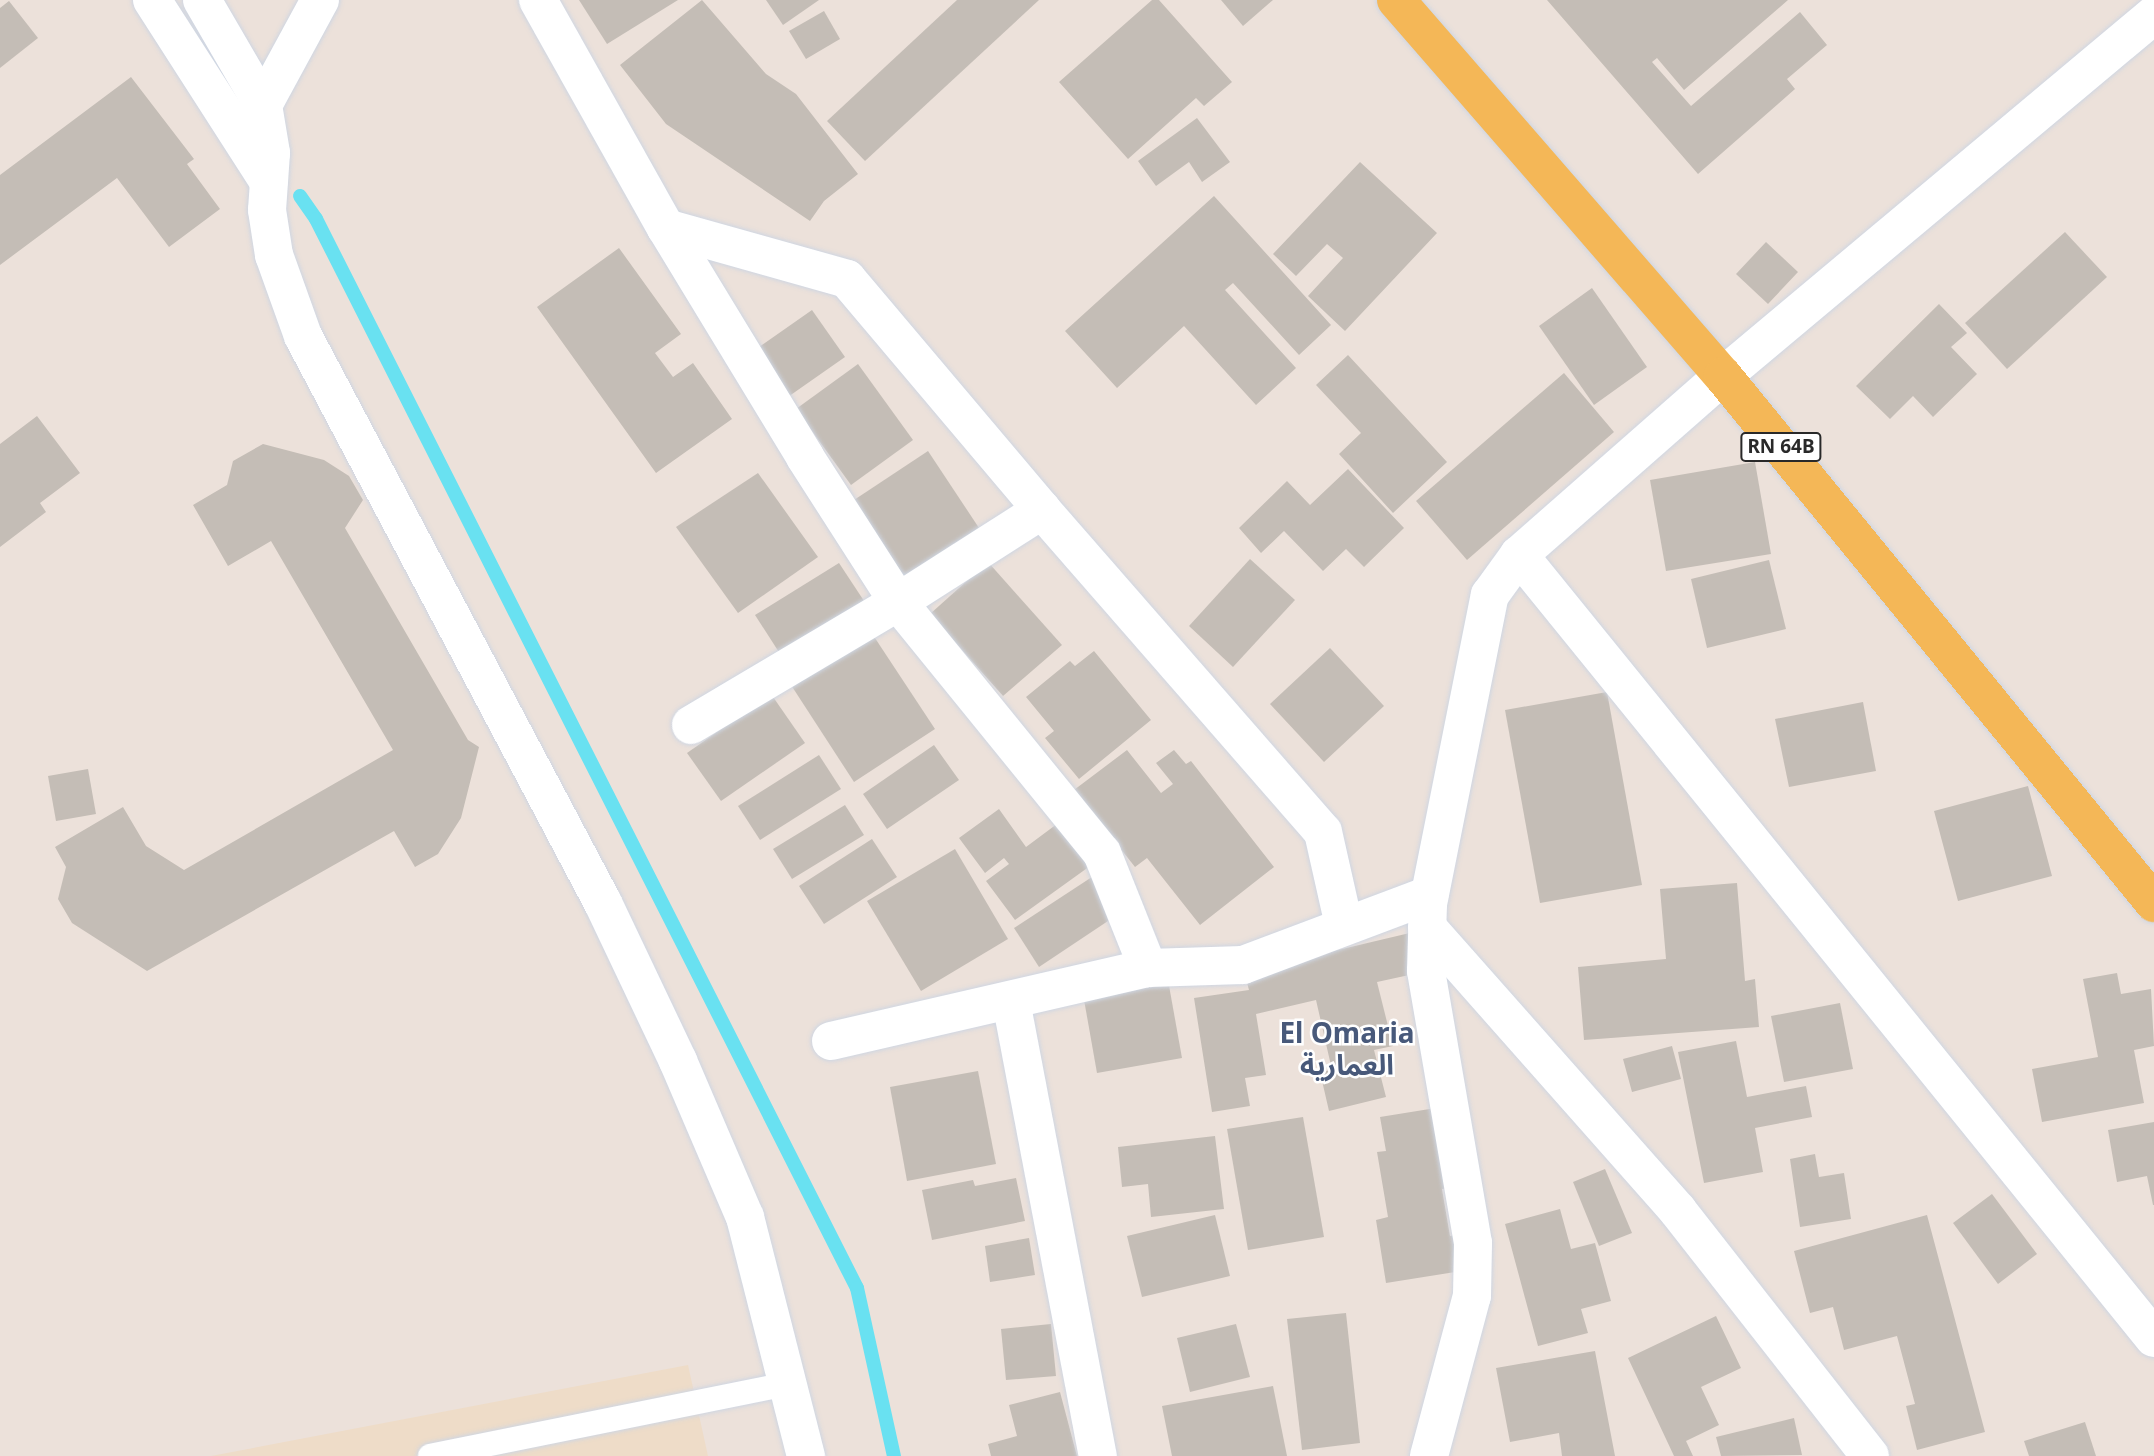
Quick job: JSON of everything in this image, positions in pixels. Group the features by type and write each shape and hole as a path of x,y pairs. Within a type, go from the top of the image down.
{"main road":[{"name":"RN 64B","path":"1396,0 1723,376 2154,904"}],"street":[{"path":"152,0 269,182"},
{"path":"202,0 263,105 271,153 267,210 274,255 303,336 603,903 678,1061 745,1217 806,1456"},
{"path":"263,105 320,0"},
{"path":"538,0 666,229 805,457 898,601 1102,853 1148,968"},
{"path":"1429,1456 1472,1296 1473,1242 1426,971 1428,911 1490,595 1519,555 1723,376 2154,15"},
{"path":"666,229 847,279 1042,510 1323,832 1344,925"},
{"path":"691,725 898,601 1042,510"},
{"path":"1519,555 2154,1338"},
{"path":"831,1041 1148,968 1243,965 1344,925 1428,911"},
{"path":"1428,911 1678,1211 1870,1456"},
{"path":"1012,1001 1098,1456"}],"lane":[{"path":"430,1456 788,1384"}],"shaded area":[{"path":"688,1365 708,1456 211,1456"}],"building":[{"path":"579,0 678,0 607,44"},
{"path":"702,0 766,74 796,94 858,174 824,201 810,221 666,124 620,65"},
{"path":"766,0 819,0 783,25"},
{"path":"957,0 1039,0 865,161 827,121"},
{"path":"1152,0 1159,0 1232,82 1204,106 1196,98 1128,159 1059,82"},
{"path":"1221,0 1273,0 1243,26"},
{"path":"1547,0 1788,0 1684,90 1657,58 1652,62 1691,106 1800,12 1827,45 1787,79 1795,89 1698,174"},
{"path":"9,1 38,38 0,68 0,8"},
{"path":"824,11 840,39 806,59 789,31"},
{"path":"131,77 194,159 187,164 220,209 169,247 117,178 0,265 0,175"},
{"path":"1197,118 1230,162 1202,182 1189,162 1156,186 1138,161"},
{"path":"1360,162 1437,233 1345,331 1308,296 1343,258 1327,244 1296,276 1273,254"},
{"path":"1214,196 1331,325 1299,355 1233,283 1225,290 1296,368 1256,405 1184,326 1117,388 1065,331"},
{"path":"2065,232 2107,277 2007,369 1965,323"},
{"path":"1766,242 1798,272 1768,304 1736,274"},
{"path":"619,248 681,334 655,353 673,377 693,363 732,419 656,473 537,307"},
{"path":"1592,288 1647,367 1594,405 1539,326"},
{"path":"1939,304 1967,333 1951,347 1977,374 1933,417 1913,396 1890,419 1856,386"},
{"path":"812,310 845,357 785,399 752,352"},
{"path":"1348,355 1447,462 1393,513 1339,454 1361,433 1316,385"},
{"path":"858,364 913,440 851,485 796,409"},
{"path":"1564,373 1614,432 1467,560 1416,501"},
{"path":"37,416 80,473 40,503 46,512 0,547 0,444"},
{"path":"263,444 324,460 349,476 363,500 345,528 468,740 479,747 461,818 438,854 415,867 394,831 147,971 72,923 58,899 66,867 55,847 123,807 146,846 184,870 393,750 271,541 228,566 193,505 227,485 233,461"},
{"path":"928,451 985,537 908,588 851,502"},
{"path":"1755,462 1771,554 1666,571 1650,480"},
{"path":"1348,469 1404,528 1364,567 1346,549 1323,571 1284,531 1261,553 1239,528 1287,481 1310,505"},
{"path":"758,473 818,557 738,613 676,527"},
{"path":"1250,559 1295,600 1233,667 1189,626"},
{"path":"1769,560 1786,629 1707,648 1691,579"},
{"path":"988,562 1062,645 1003,696 930,614"},
{"path":"839,563 868,607 784,660 755,615"},
{"path":"871,632 935,729 854,782 791,685"},
{"path":"1330,648 1384,706 1324,762 1270,704"},
{"path":"1094,651 1151,720 1079,779 1045,738 1054,731 1026,697 1070,661 1075,666"},
{"path":"1607,692 1642,885 1540,903 1505,710"},
{"path":"771,694 805,743 721,801 687,753"},
{"path":"1863,702 1876,771 1789,787 1775,719"},
{"path":"934,745 959,780 887,829 863,794"},
{"path":"1127,750 1161,793 1173,784 1156,763 1174,750 1186,764 1191,761 1274,867 1200,925 1147,858 1135,867 1074,790"},
{"path":"819,755 841,789 760,840 738,806"},
{"path":"88,769 96,814 56,821 48,776"},
{"path":"2028,786 2052,876 1958,901 1934,811"},
{"path":"845,805 864,835 792,879 773,849"},
{"path":"999,809 1026,847 1065,818 1097,861 1015,920 986,881 1009,864 1004,858 985,873 959,838"},
{"path":"872,839 897,877 824,924 799,886"},
{"path":"955,849 1008,939 921,991 867,901"},
{"path":"1095,875 1120,913 1039,967 1014,928"},
{"path":"1737,883 1745,981 1755,979 1759,1027 1584,1040 1578,967 1666,959 1660,889"},
{"path":"1414,932 1423,972 1377,982 1393,1046 1374,1050 1386,1097 1329,1111 1320,1072 1332,1070 1316,1000 1256,1014 1266,1075 1245,1078 1250,1106 1212,1112 1194,998 1249,990 1244,972"},
{"path":"2117,973 2121,994 2151,989 2154,1046 2134,1050 2144,1103 2042,1122 2032,1069 2098,1057 2083,979"},
{"path":"1168,980 1182,1058 1097,1073 1083,994"},
{"path":"1840,1003 1853,1069 1784,1082 1771,1016"},
{"path":"1736,1041 1747,1097 1806,1086 1812,1117 1755,1128 1763,1172 1704,1183 1678,1052"},
{"path":"1672,1046 1681,1079 1632,1092 1623,1059"},
{"path":"978,1071 996,1164 907,1181 890,1087"},
{"path":"1442,1107 1456,1187 1442,1189 1450,1236 1468,1233 1474,1269 1386,1283 1376,1220 1388,1217 1377,1152 1386,1151 1380,1117"},
{"path":"1303,1117 1324,1237 1248,1250 1227,1129"},
{"path":"2154,1122 2153,1205 2147,1176 2117,1182 2108,1130"},
{"path":"1215,1136 1224,1209 1151,1217 1148,1184 1122,1187 1118,1147"},
{"path":"1815,1154 1819,1177 1844,1173 1851,1219 1800,1227 1790,1159"},
{"path":"1605,1169 1632,1233 1599,1246 1573,1182"},
{"path":"1016,1178 1025,1221 932,1240 922,1190 973,1180 975,1186"},
{"path":"1992,1194 2037,1254 1998,1284 1953,1223"},
{"path":"1560,1209 1571,1249 1595,1243 1611,1301 1581,1309 1588,1333 1538,1346 1505,1224"},
{"path":"1215,1215 1230,1276 1142,1297 1127,1236"},
{"path":"1927,1215 1985,1432 1917,1450 1906,1406 1915,1404 1897,1336 1844,1350 1833,1307 1810,1313 1794,1251"},
{"path":"1029,1238 1035,1275 990,1282 985,1246"},
{"path":"1346,1313 1360,1443 1302,1450 1287,1319"},
{"path":"1716,1316 1741,1368 1701,1387 1719,1425 1686,1441 1693,1456 1674,1456 1628,1358"},
{"path":"1051,1324 1056,1376 1006,1380 1001,1329"},
{"path":"1236,1324 1250,1377 1190,1392 1177,1338"},
{"path":"1595,1351 1615,1456 1562,1456 1559,1433 1510,1442 1496,1368"},
{"path":"1273,1386 1287,1456 1172,1456 1162,1406"},
{"path":"1060,1392 1077,1456 991,1456 988,1444 1017,1436 1009,1405"},
{"path":"1794,1418 1802,1455 1721,1456 1716,1437"},
{"path":"2085,1422 2096,1456 2029,1456 2024,1441"}],"waterway":[{"path":"300,196 316,219 857,1288 894,1456"}],"district":[{"name":"El Omaria العمارية","path":"1347,1048"}]}
